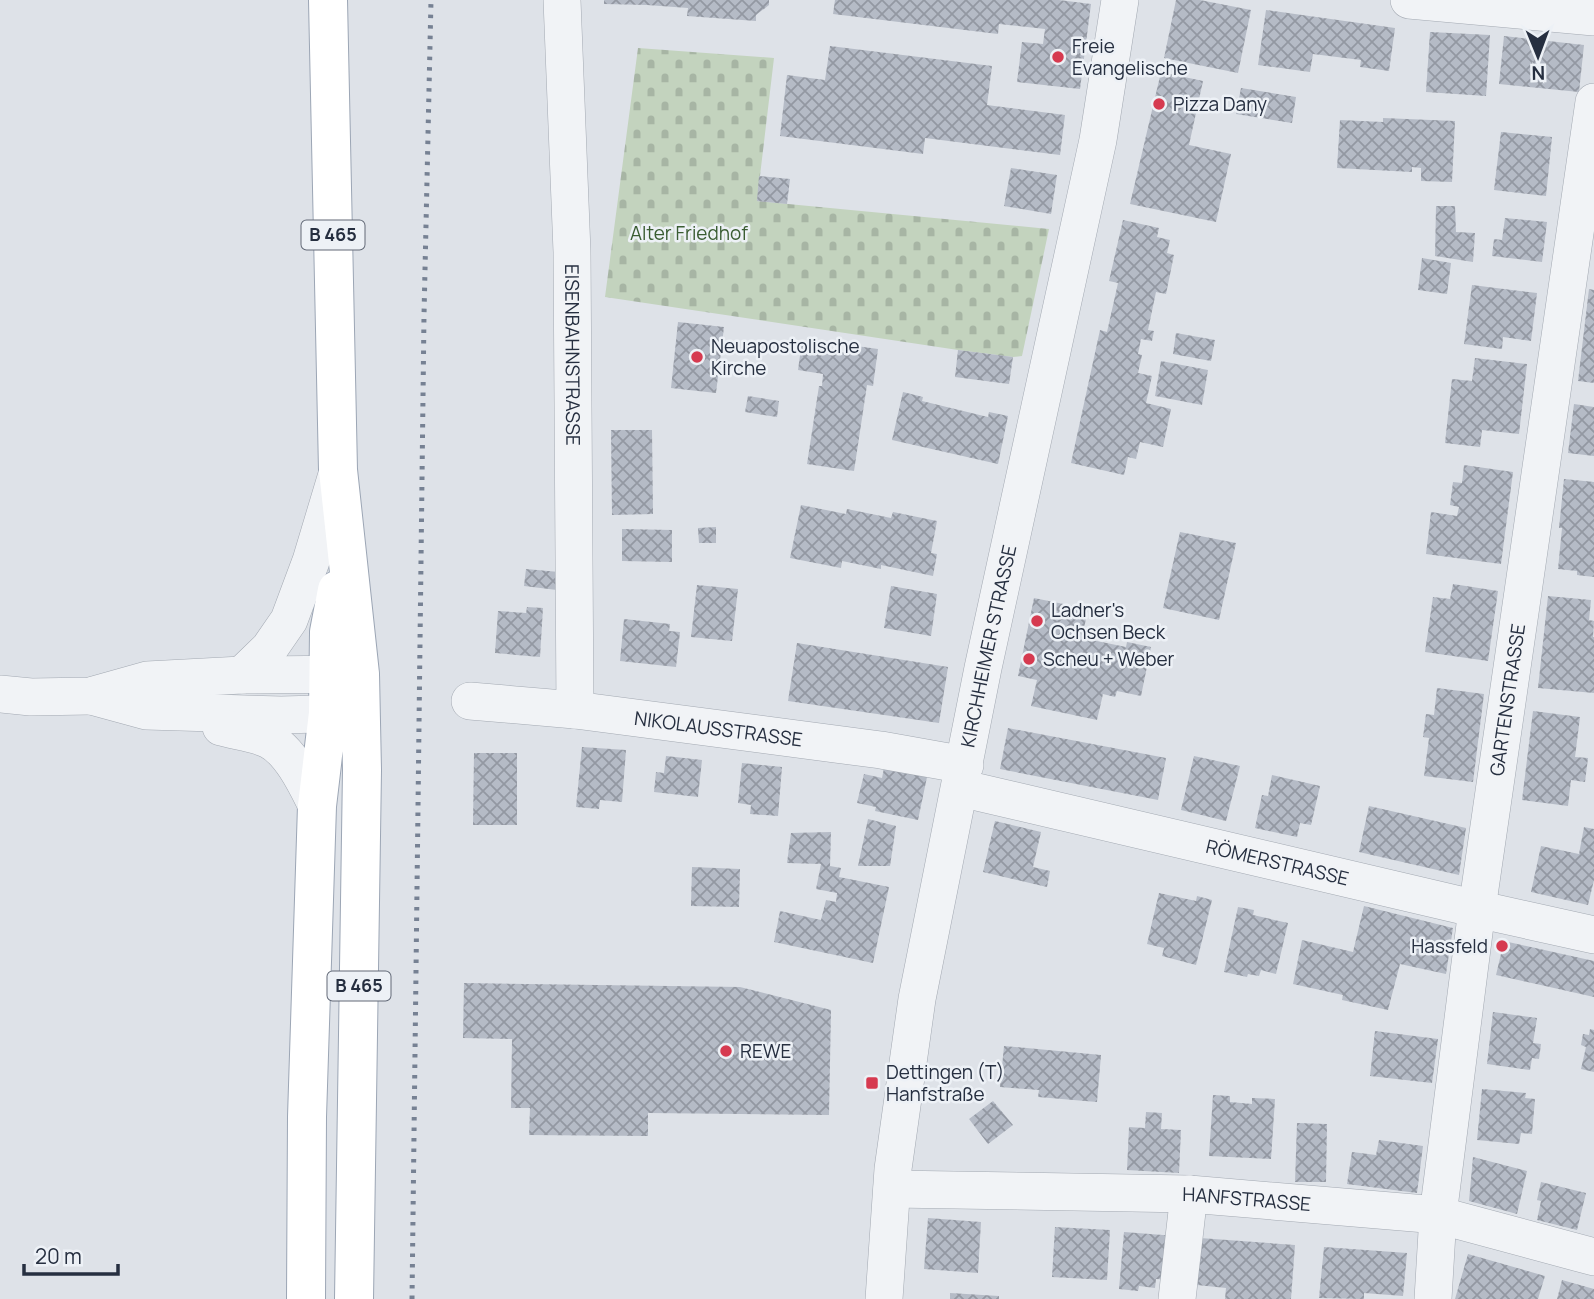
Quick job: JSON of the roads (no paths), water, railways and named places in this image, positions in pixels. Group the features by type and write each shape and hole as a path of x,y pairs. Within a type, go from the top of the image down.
{"main road":[{"name":"B 465","path":"306,1299 307,1117 317,806 344,713 344,673 329,632 345,543 338,470 328,0"},
{"name":"B 465","path":"344,713 362,770 354,1299"}],"street":[{"name":"EISENBAHNSTRASSE","path":"562,0 572,252 575,710"},
{"name":"KIRCHHEIMER STRASSE","path":"884,1299 893,1169 917,999 986,654 1098,139 1120,0"},
{"path":"1409,0 1594,17"},
{"name":"GARTENSTRASSE","path":"1433,1299 1438,1215 1477,909 1594,102"},
{"path":"242,675 269,649 289,620 311,561 338,470"},
{"path":"0,695 90,696 147,680 344,673"},
{"path":"90,696 146,711 281,715 344,713"},
{"name":"NIKOLAUSSTRASSE","path":"471,701 575,710 881,751 963,777"},
{"path":"192,713 216,726 270,740 300,773 317,806"},
{"name":"RÖMERSTRASSE","path":"963,777 1477,909 1594,935"},
{"name":"HANFSTRASSE","path":"892,1189 1189,1194 1438,1215 1594,1257"},
{"path":"1177,1299 1189,1194"}],"railway":[{"path":"412,1299 424,315 431,0"}],"place":[{"name":"Freie Evangelische","path":"1058,57"},
{"name":"Pizza Dany","path":"1159,104"},
{"name":"Neuapostolische Kirche","path":"697,357"},
{"name":"Ladner's Ochsen Beck","path":"1037,621"},
{"name":"Scheu + Weber","path":"1029,659"},
{"name":"Hassfeld","path":"1502,946"},
{"name":"REWE","path":"726,1051"},
{"name":"Dettingen (T) Hanfstraße","path":"872,1083"}],"park label":[{"name":"Alter Friedhof","path":"689,233"}]}
